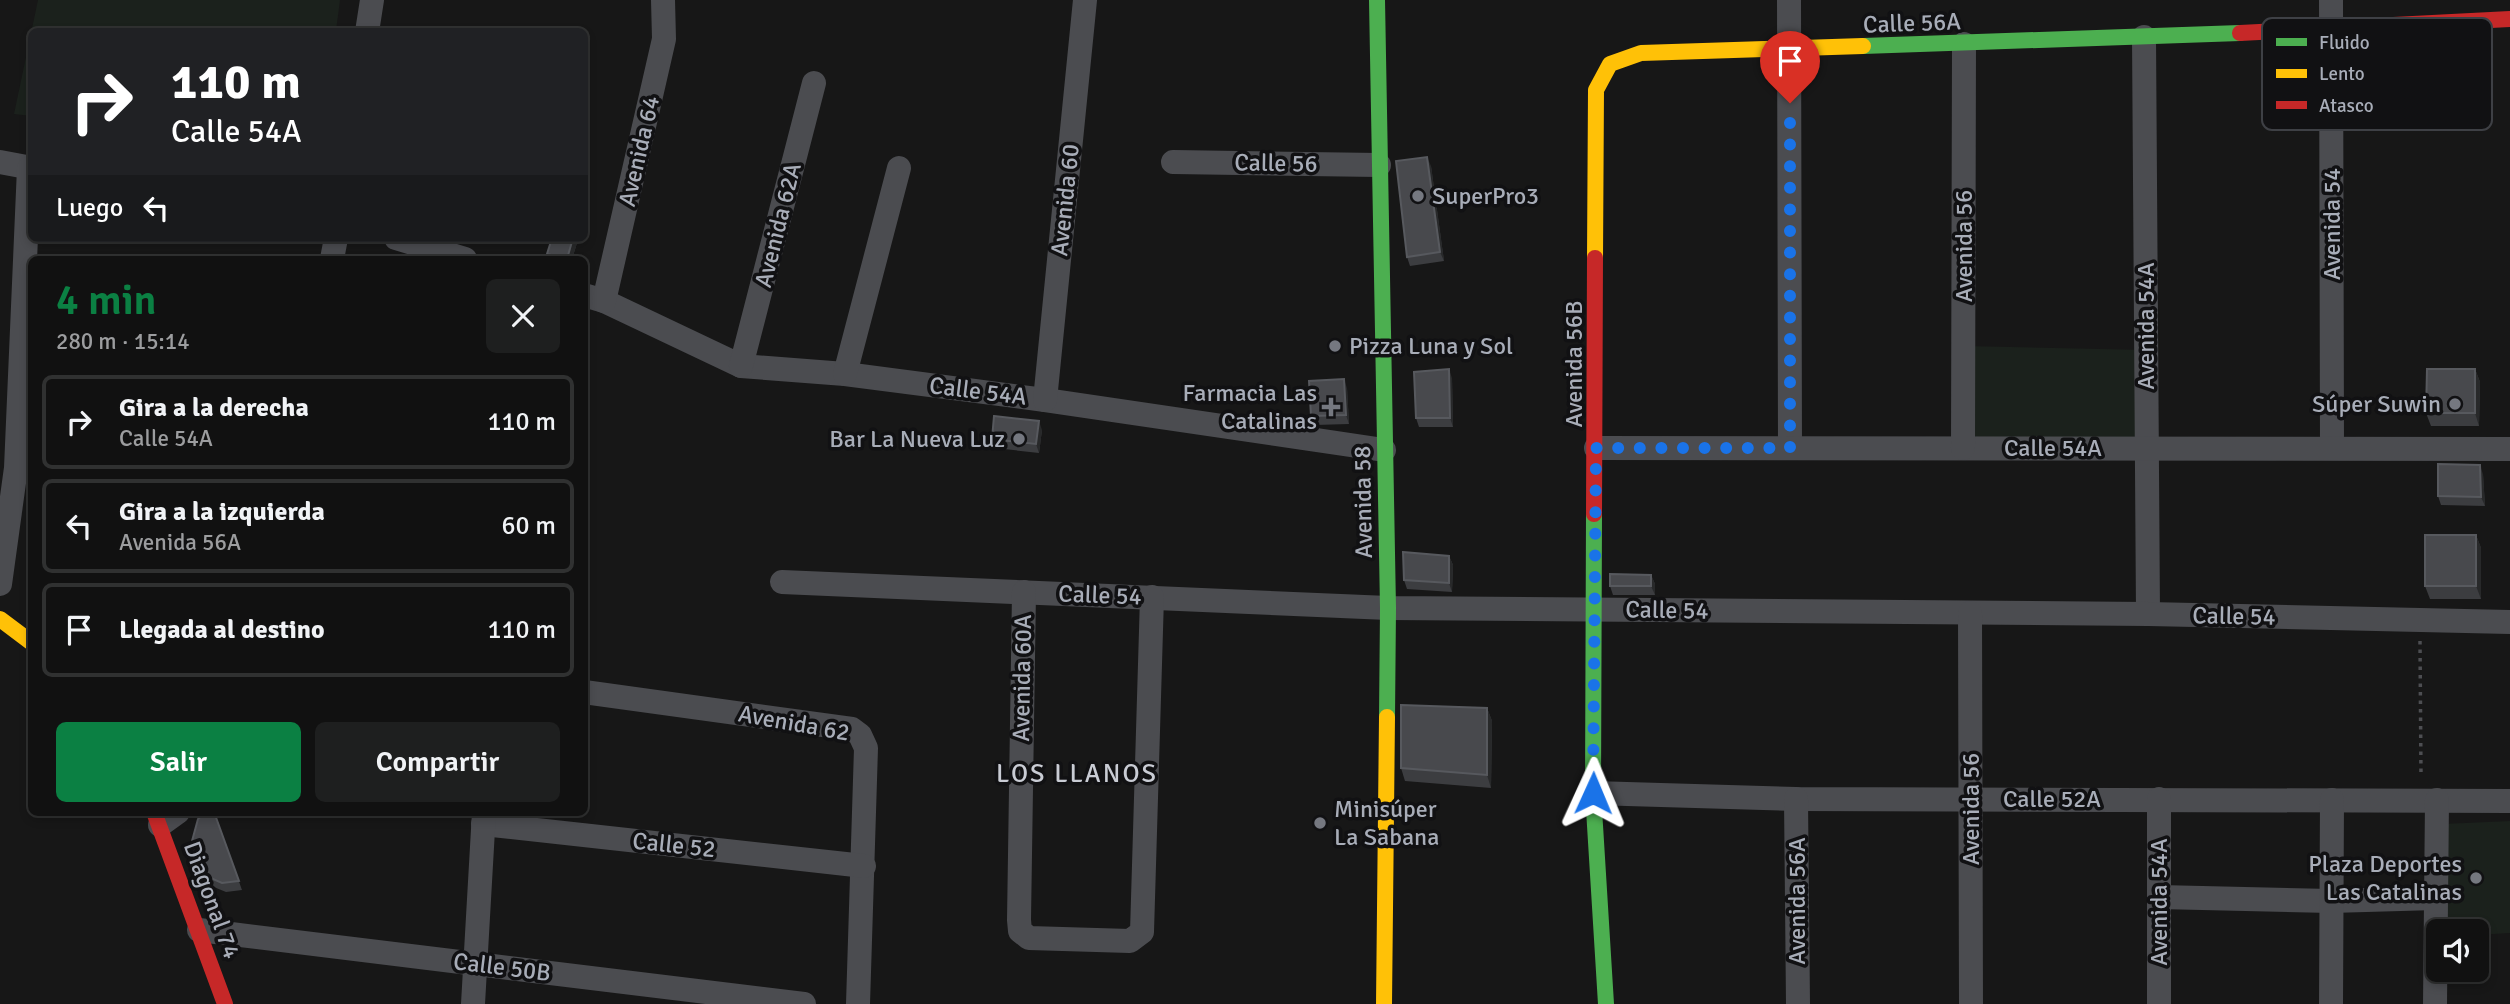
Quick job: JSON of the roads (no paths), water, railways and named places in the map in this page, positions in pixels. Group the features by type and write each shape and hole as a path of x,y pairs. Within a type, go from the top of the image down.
{"street":[{"path":"368,28 372,0"},
{"name":"Avenida 64","path":"594,298 664,39 663,0"},
{"name":"Avenida 60","path":"1045,400 1085,0"},
{"name":"Avenida 58","path":"1377,0 1388,608 1384,1004"},
{"path":"1789,0 1790,448"},
{"name":"Avenida 54","path":"2331,18 2332,0"},
{"name":"Calle 56A","path":"2492,20 2510,19"},
{"name":"Calle 56A","path":"1611,64 1641,54 2262,33"},
{"name":"Avenida 54A","path":"2144,37 2148,614"},
{"name":"Avenida 56","path":"1963,448 1964,44"},
{"name":"Avenida 56B","path":"1606,1004 1593,793 1596,610 1596,90 1611,64"},
{"name":"Avenida 62A","path":"741,366 814,83"},
{"name":"Avenida 54","path":"2331,130 2332,448"},
{"path":"0,162 28,168"},
{"name":"Calle 56","path":"1173,162 1379,165"},
{"path":"845,374 899,167"},
{"path":"0,584 16,468 28,211"},
{"path":"409,242 455,256"},
{"name":"Calle 54A","path":"594,298 741,366 845,374 1045,400 1384,450"},
{"name":"Calle 54A","path":"1596,448 2510,449"},
{"name":"Calle 54","path":"782,582 1388,608 2148,614 2510,622"},
{"name":"Avenida 60A","path":"1024,592 1020,931 1029,938 1130,941 1142,932 1152,597"},
{"name":"Avenida 56","path":"1970,613 1971,1004"},
{"path":"0,619 28,640"},
{"name":"Avenida 62","path":"588,693 852,729 860,735 866,748 858,1004"},
{"name":"Calle 52A","path":"1593,793 1796,799 2510,801"},
{"name":"Avenida 56A","path":"1796,799 1798,1004"},
{"name":"Avenida 54A","path":"2159,799 2159,1004"},
{"path":"2330,1004 2332,800"},
{"path":"2429,800 2436,898 2435,1004"},
{"name":"Diagonal 74","path":"164,816 225,1004"},
{"path":"473,1004 484,818"},
{"name":"Calle 52","path":"484,818 864,866"},
{"path":"2159,897 2331,901 2436,898"},
{"name":"Calle 50B","path":"199,930 804,1004"}],"place":[{"name":"SuperPro3","path":"1418,196"},
{"name":"Pizza Luna y Sol","path":"1335,346"},
{"name":"Súper Suwin","path":"2455,404"},
{"name":"Farmacia Las Catalinas","path":"1331,407"},
{"name":"Bar La Nueva Luz","path":"1019,439"},
{"name":"Minisúper La Sabana","path":"1320,823"},
{"name":"Plaza Deportes Las Catalinas","path":"2476,878"}],"district":[{"name":"LOS LLANOS","path":"1077,773"}]}
